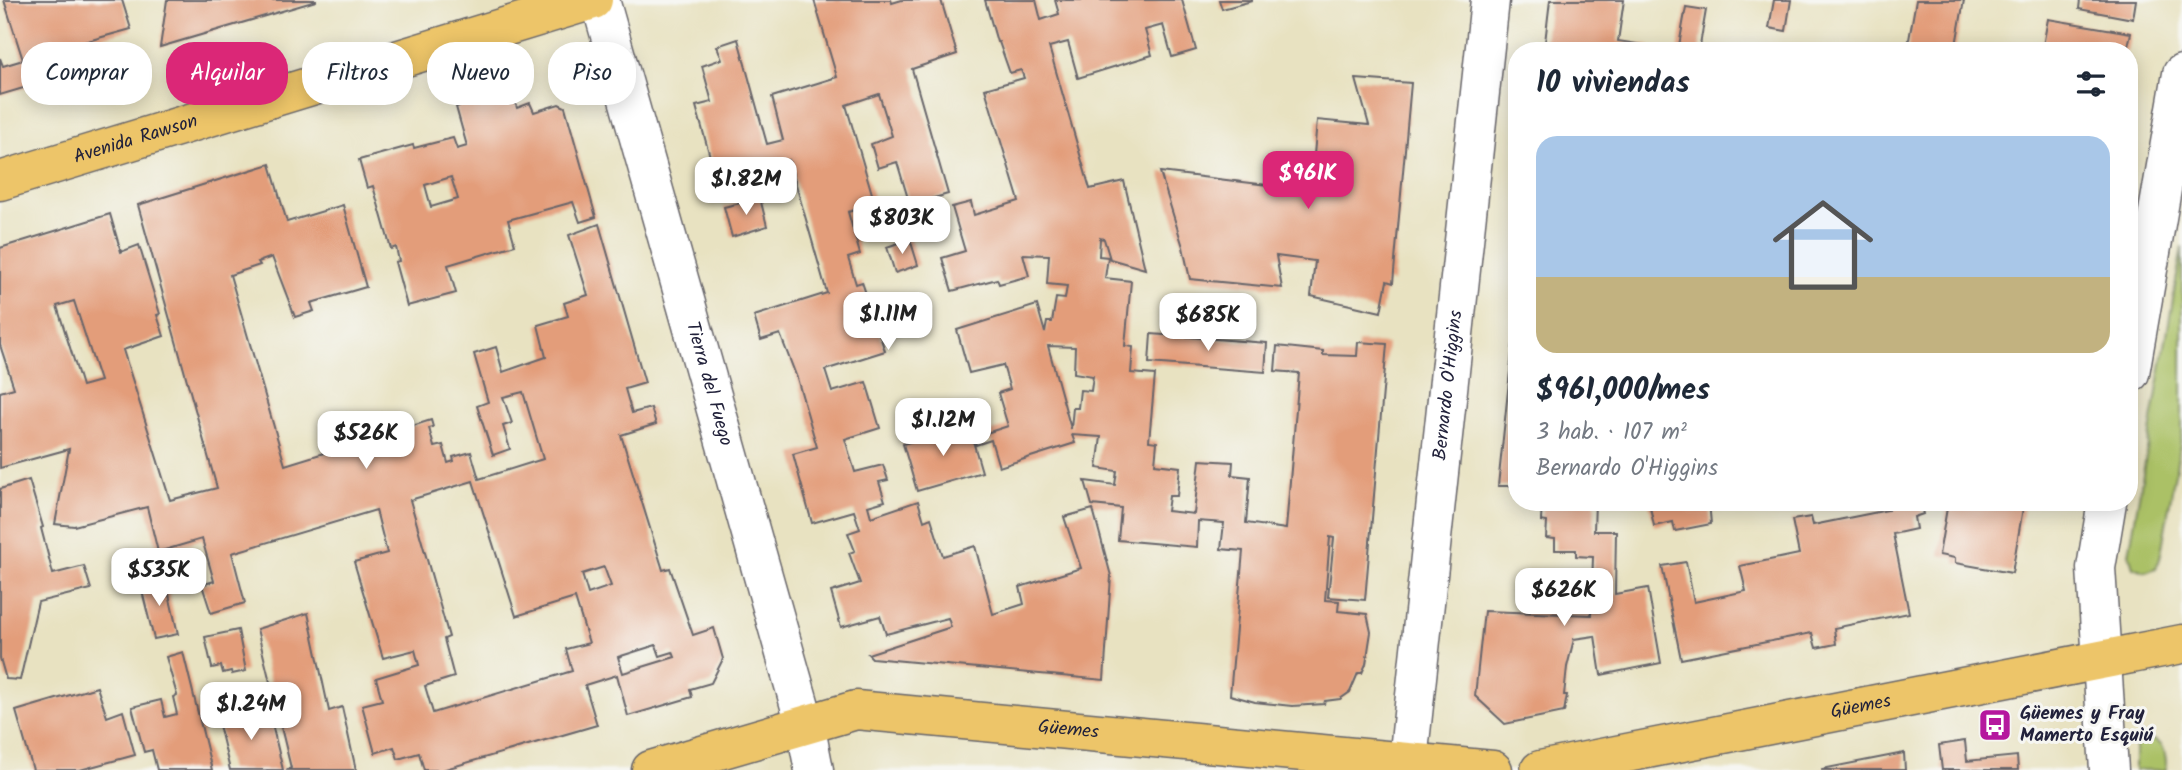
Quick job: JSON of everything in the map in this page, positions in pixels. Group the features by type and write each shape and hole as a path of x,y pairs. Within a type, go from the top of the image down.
{"main road":[{"name":"Avenida Rawson","path":"0,181 593,0"},
{"name":"Güemes","path":"1540,770 2182,643"},
{"name":"Güemes","path":"651,770 856,709 1407,766 1493,770"}],"street":[{"name":"Tierra del Fuego","path":"600,0 806,724 814,770"},
{"name":"Bernardo O'Higgins","path":"1407,766 1490,0"},
{"path":"2138,327 2182,74"},
{"path":"2106,511 2096,568 2109,770"}],"green space":[{"path":"2182,247 2182,433 2160,559 2156,568 2146,572 2133,567 2129,554"},
{"path":"2148,739 2162,746 2167,770 2135,770 2135,747"}],"building":[{"path":"4,0 122,0 131,29 84,42 21,42 21,54"},
{"path":"167,0 316,0 177,42 166,42 166,45 160,47"},
{"path":"814,0 891,0 892,3 902,0 941,0 957,54 912,69 948,194 910,205 897,162 878,168 871,144 892,136 879,94 846,105 875,204 848,212 860,254 848,258 856,284 862,282 885,351 825,370 832,392 866,382 880,428 845,439 855,472 883,465 888,480 879,482 885,501 868,506 871,517 918,501 924,521 931,518 943,556 975,546 993,614 1024,604 1020,587 1081,568 1064,517 1093,509 1111,576 1104,680 872,658 868,654 951,627 948,618 886,634 880,616 841,627 831,592 860,583 849,553 855,551 848,533 860,529 854,511 812,523 793,454 817,447 797,378 780,334 761,340 754,316 827,293 789,160 717,182 696,106 712,102 702,66 722,59 717,46 738,39 767,144 783,140 772,97 837,77"},
{"path":"985,0 1036,0 1041,20 1059,14 1055,0 1182,0 1196,50 1172,57 1163,25 1145,30 1152,55 1078,78 1068,42 1049,47 1090,189 1124,181 1145,269 1110,259 1104,239 1100,238 1099,256 1108,257 1105,278 1131,281 1125,346 1133,347 1131,373 1155,375 1149,441 1157,442 1155,464 1180,467 1177,496 1169,496 1167,511 1194,514 1200,460 1233,462 1232,475 1250,477 1246,523 1286,529 1299,373 1275,371 1277,346 1323,351 1323,355 1357,356 1358,342 1387,344 1365,600 1328,597 1334,538 1330,537 1325,600 1339,601 1338,611 1367,614 1371,632 1362,673 1358,673 1350,692 1340,699 1325,701 1324,704 1292,706 1255,702 1230,695 1243,551 1221,549 1224,523 1198,521 1197,547 1118,540 1121,508 1092,505 1085,481 1115,485 1117,471 1097,468 1101,437 1072,435 1075,443 999,467 991,440 976,445 974,437 1008,426 998,393 1010,389 1003,365 969,373 957,330 1037,305 1045,333 1047,322 1052,322 1056,298 1065,299 1067,286 1047,284 1049,255 1023,254 1029,276 999,284 997,279 952,291 942,258 965,251 952,207 971,202 974,215 1019,201 985,89 1024,78 1021,70 1010,73 997,42","holes":["1048,346 1075,347 1074,373 1093,376 1091,391 1080,390 1078,408 1073,408 1071,429"]},
{"path":"1219,0 1252,0 1252,1 1222,9"},
{"path":"1550,0 1624,0 1618,41 1624,42 1545,42"},
{"path":"1774,0 1791,0 1786,31 1769,28"},
{"path":"1916,0 1964,0 1957,42 1909,42"},
{"path":"2080,0 2136,0 2133,19 2079,9"},
{"path":"1686,7 1706,10 1701,42 1680,42"},
{"path":"2048,19 2131,33 2129,42 2044,42"},
{"path":"0,58 3,66 21,61 21,89 0,95"},
{"path":"1356,79 1411,83 1393,283 1387,281 1381,312 1311,296 1315,261 1276,256 1282,288 1190,279 1160,172 1316,191 1319,167 1313,167 1317,120 1369,125"},
{"path":"516,105 517,108 531,105 534,112 556,105 565,107 596,217 580,222 573,202 508,220 515,245 448,265 456,293 407,306 395,262 399,261 396,247 391,249 373,186 367,188 359,160 413,145 414,148 453,138 457,149 467,146 456,107","holes":["451,177 458,199 431,207 425,185"]},
{"path":"270,164 287,222 343,205 366,287 311,303 314,311 295,317 272,257 258,262 260,265 230,275 285,465 353,444 347,424 381,413 387,434 431,420 433,427 429,428 434,447 443,445 448,463 454,461 453,457 471,452 479,479 543,459 523,392 503,397 512,423 503,426 510,449 493,455 477,406 488,402 474,354 496,347 503,372 546,357 538,325 568,316 564,303 588,295 569,235 599,224 645,383 625,389 632,413 651,408 656,424 621,435 663,570 670,568 693,635 714,628 723,659 711,683 690,689 692,697 628,716 617,675 585,685 597,725 442,770 424,770 419,753 398,759 394,747 375,753 362,705 382,700 376,678 419,665 415,650 383,658 354,562 387,553 376,510 232,553 245,603 211,613 202,585 214,581 202,539 158,552 147,507 74,526 55,524 69,449 0,468 0,392 14,388 0,345 0,248 110,214 121,252 139,245 160,314 157,315 164,336 123,350 170,500 217,488 138,205","holes":["74,301 100,381 82,386 57,306","473,481 516,616 575,598 589,643 566,649 572,671 433,713 425,686 454,677 444,639 449,637 410,500","604,567 611,586 588,594 582,574","656,645 660,656 673,652 675,657 623,673 618,657"]},
{"path":"760,198 767,226 732,237 724,207"},
{"path":"910,239 918,265 895,273 887,247"},
{"path":"1151,334 1267,343 1265,372 1149,363"},
{"path":"1508,391 1508,486 1498,486"},
{"path":"968,424 982,472 917,491 903,444"},
{"path":"29,480 53,574 84,566 91,589 38,602 20,680 6,679 0,658 0,489"},
{"path":"1542,511 1595,511 1594,531 1616,531 1615,594 1648,588 1661,663 1601,675 1595,636 1574,639 1567,667 1564,712 1505,724 1475,696 1484,611 1591,615 1593,557 1576,556 1576,550 1555,550 1555,539 1546,538 1547,522 1541,521"},
{"path":"1651,511 1710,511 1711,524 1675,531 1673,522 1654,526"},
{"path":"1883,511 1922,511 1923,514 1914,517 1916,529 1893,534 1909,613 1834,628 1836,644 1816,648 1812,633 1681,659 1662,566 1686,562 1694,602 1746,591 1740,566 1799,554 1792,520 1811,517 1813,525"},
{"path":"1946,511 2022,511 2012,573 1955,563 1955,558 1939,555"},
{"path":"165,577 178,634 154,639 140,583"},
{"path":"308,613 329,711 342,707 356,770 286,770 291,768 257,629"},
{"path":"238,630 246,671 232,674 231,671 223,673 221,666 212,668 205,637"},
{"path":"183,652 212,770 157,770 152,750 144,752 132,707 161,700 165,717 177,714 173,697 177,695 166,657"},
{"path":"97,687 107,717 123,711 135,755 80,770 33,770 16,711"},
{"path":"268,707 283,770 230,770 218,721"},
{"path":"1965,741 1967,761 2017,756 2018,770 1942,770 1939,745"},
{"path":"1904,753 1905,770 1822,770 1822,769"}],"place":[{"name":"Güemes y Fray Mamerto Esquiú","path":"1995,725"}]}
